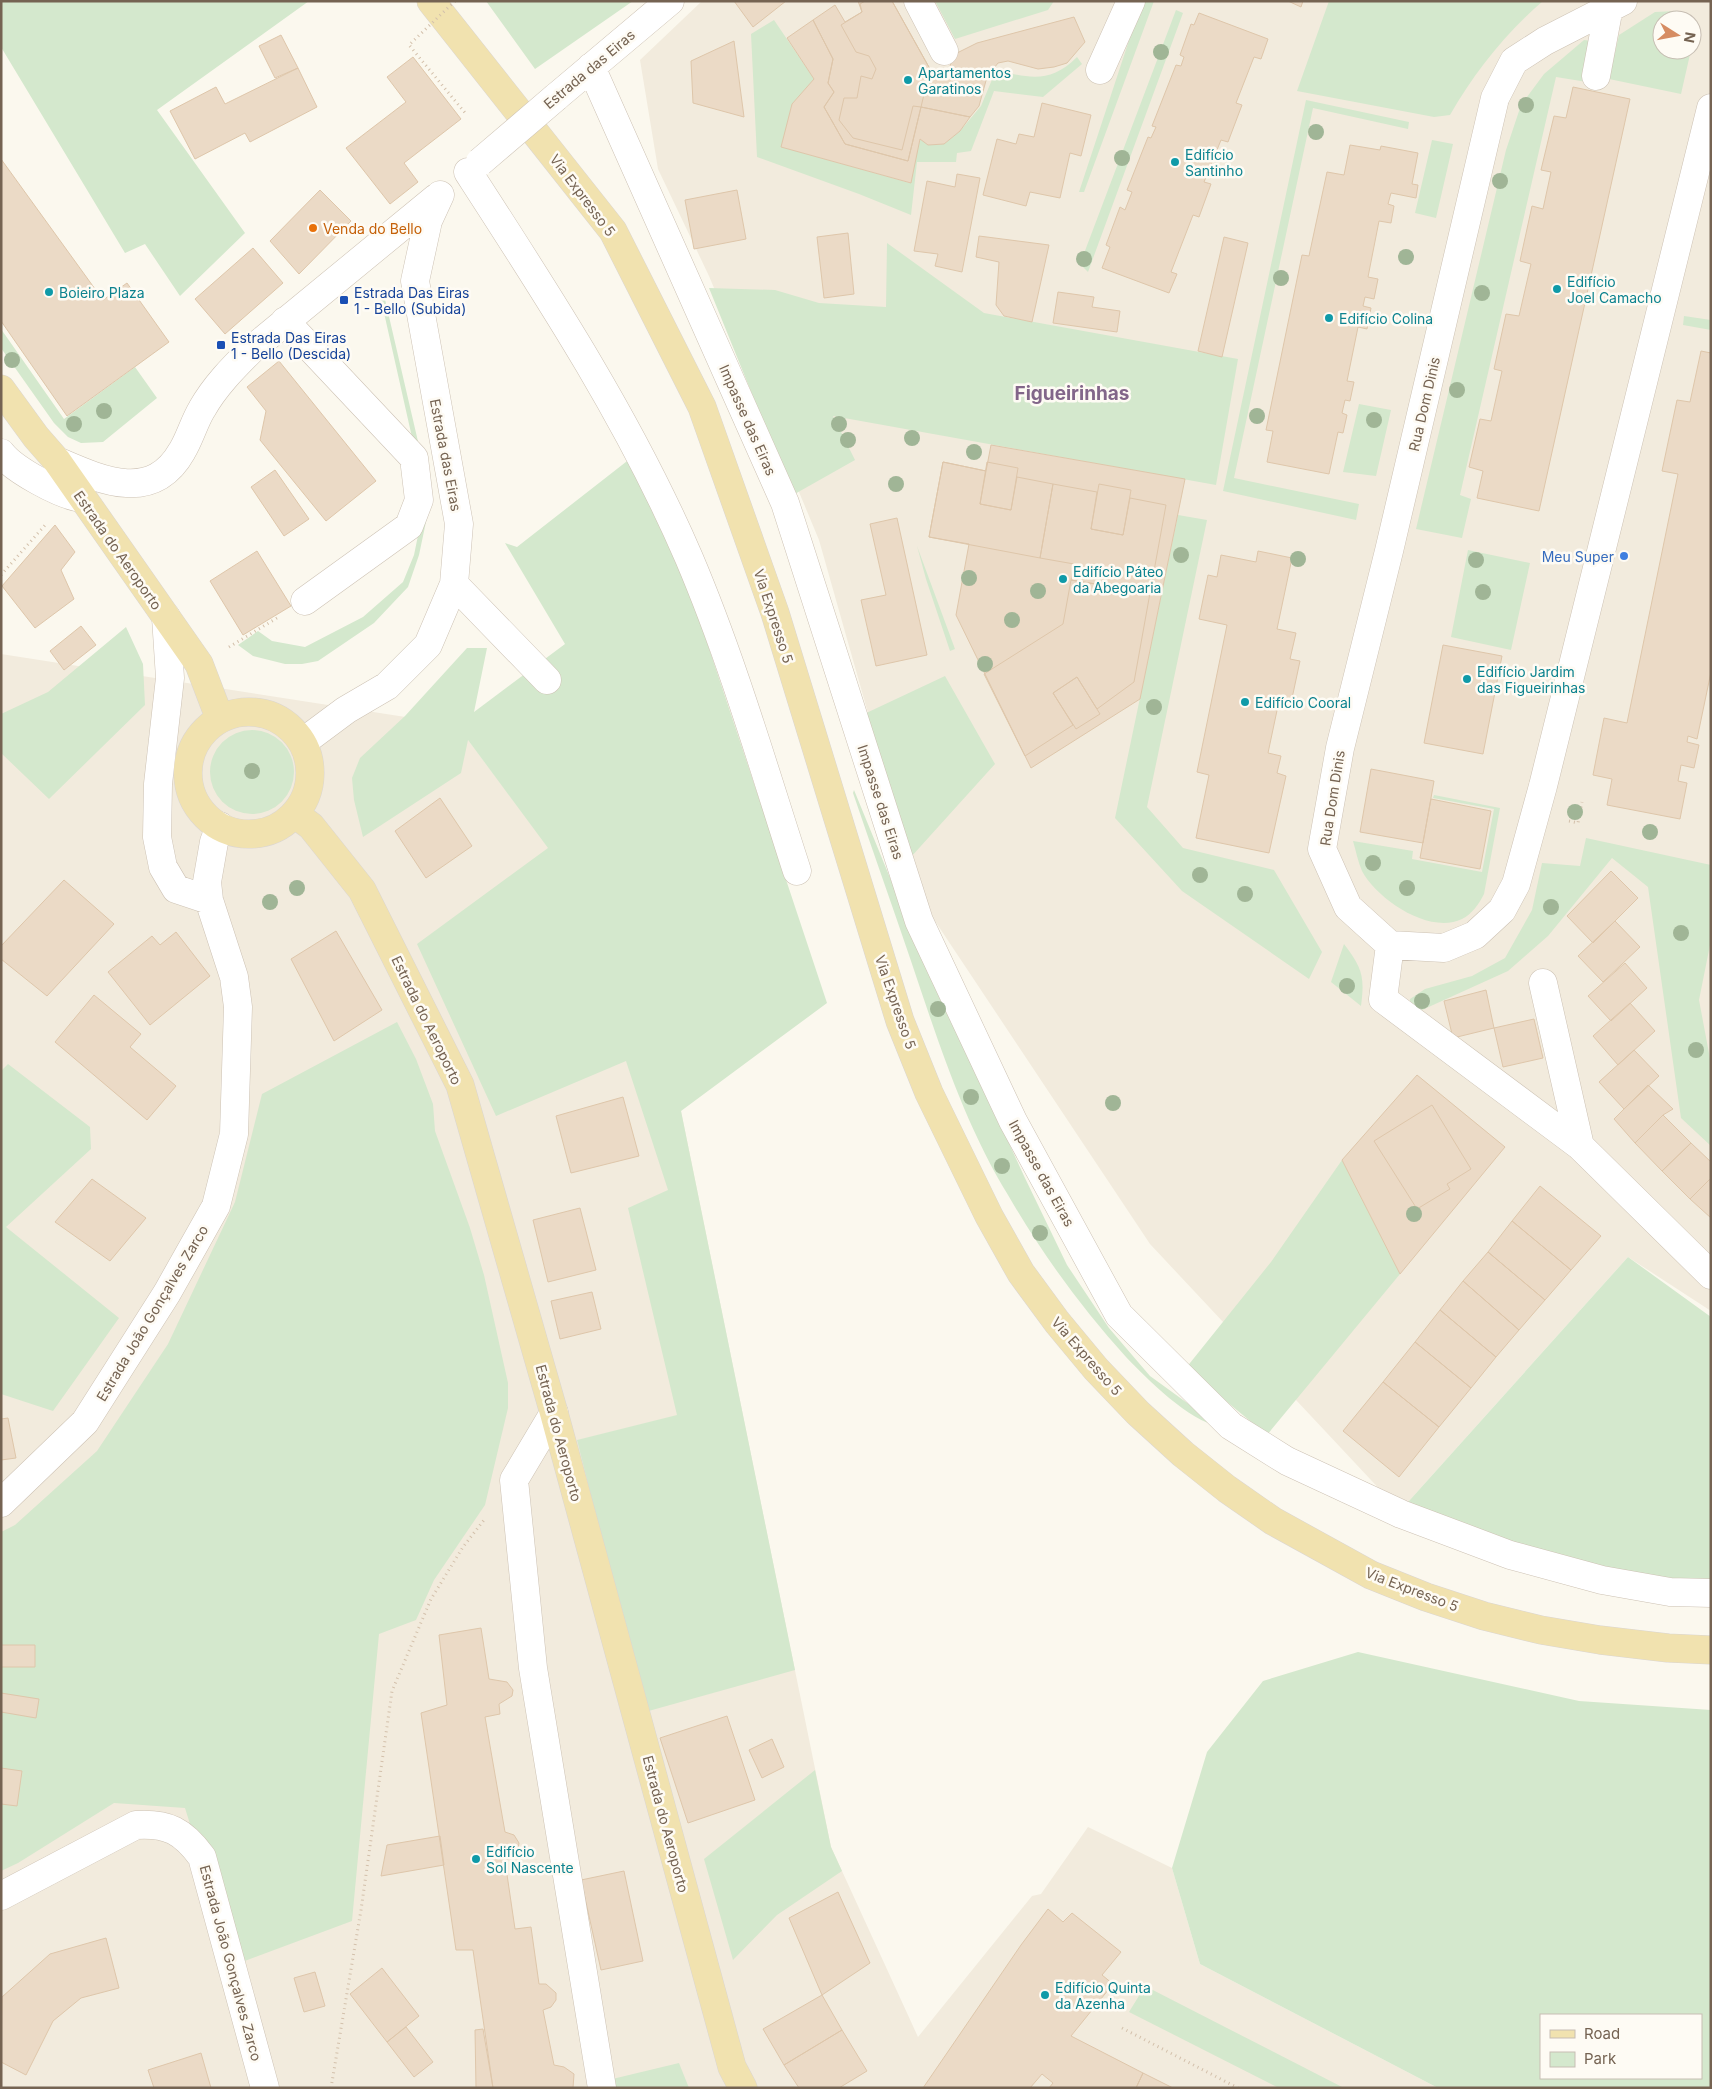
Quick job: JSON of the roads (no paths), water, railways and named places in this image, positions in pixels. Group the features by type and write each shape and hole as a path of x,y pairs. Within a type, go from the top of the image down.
{"main road":[{"name":"Via Expresso 5","path":"431,1 613,231 702,408 774,613 900,1021 929,1093 989,1216 1021,1273 1057,1322 1096,1369 1138,1413 1183,1454 1227,1489 1273,1521 1371,1575 1443,1603 1542,1630 1649,1646 1711,1650"},
{"name":"Estrada do Aeroporto","path":"1,389 36,437 57,461 199,664 220,719"},
{"path":"259,713 279,720 302,742 310,759 311,776 308,792 296,815 278,828 257,833 220,826 209,822 196,807 189,788 187,769 192,749 202,732 220,719 238,714 259,713"},
{"name":"Estrada do Aeroporto","path":"296,815 311,826 362,890 460,1085 554,1413 730,2057 743,2088"}],"street":[{"name":"Estrada das Eiras","path":"57,461 105,481 151,482 165,473 182,452 202,409 223,378 285,321 474,167 670,1"},
{"path":"918,1 944,51"},
{"path":"1100,70 1130,1"},
{"path":"1596,76 1616,4"},
{"name":"Rua Dom Dinis","path":"1390,944 1348,907 1322,849 1340,748 1391,543 1495,98 1514,61 1545,41 1616,4"},
{"name":"Impasse das Eiras","path":"591,67 785,503 919,921 1013,1121 1119,1315 1231,1426 1287,1461 1401,1514 1510,1555 1602,1580 1670,1592 1711,1592"},
{"path":"1711,108 1543,786 1516,884 1502,910 1475,935 1444,948 1390,944 1383,999 1580,1146 1711,1275"},
{"path":"474,167 629,433 689,558 743,702 796,872"},
{"name":"Estrada das Eiras","path":"302,742 346,710 387,686 428,645 454,584 459,524 414,281 428,220 440,195"},
{"path":"285,321 414,458 419,500 409,526 305,601"},
{"path":"1,453 9,462 70,497 82,498"},
{"path":"454,584 547,680"},
{"path":"166,617 170,678 158,784 157,837 163,867 176,889 208,900"},
{"name":"Estrada João Gonçalves Zarco","path":"1,1503 85,1422 167,1293 216,1206 234,1134 238,1007 234,977 208,900 207,882 214,842 220,826"},
{"path":"1543,982 1580,1146"},
{"path":"554,1413 514,1480 533,1668 602,2088"},
{"name":"Estrada João Gonçalves Zarco","path":"1,1896 136,1825 151,1824 168,1828 188,1838 202,1857 265,2088"}],"place":[{"name":"Apartamentos Garatinos","path":"908,80"},
{"name":"Edifício Santinho","path":"1175,162"},
{"name":"Venda do Bello","path":"313,228"},
{"name":"Edifício Joel Camacho","path":"1557,289"},
{"name":"Boieiro Plaza","path":"49,292"},
{"name":"Estrada Das Eiras 1 - Bello (Subida)","path":"344,300"},
{"name":"Edifício Colina","path":"1329,318"},
{"name":"Estrada Das Eiras 1 - Bello (Descida)","path":"221,345"},
{"name":"Meu Super","path":"1624,556"},
{"name":"Edifício Páteo da Abegoaria","path":"1063,579"},
{"name":"Edifício Jardim das Figueirinhas","path":"1467,679"},
{"name":"Edifício Cooral","path":"1245,702"},
{"name":"Edifício Sol Nascente","path":"476,1859"},
{"name":"Edifício Quinta da Azenha","path":"1045,1995"}],"district":[{"name":"Figueirinhas","path":"1072,393"}]}
